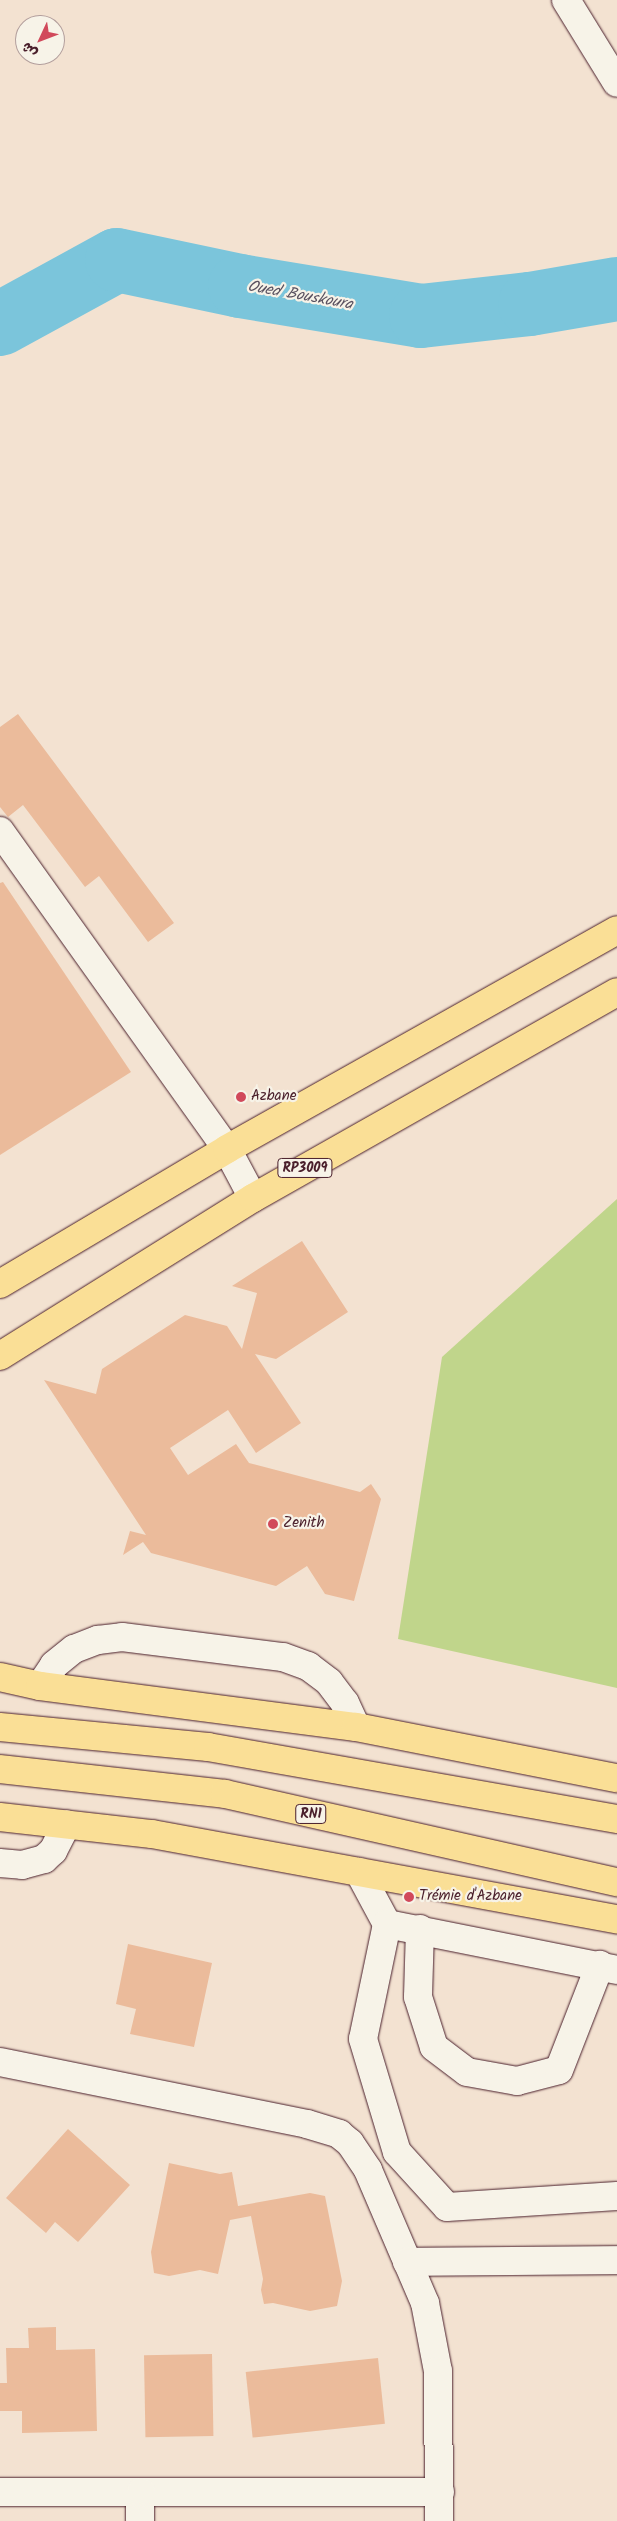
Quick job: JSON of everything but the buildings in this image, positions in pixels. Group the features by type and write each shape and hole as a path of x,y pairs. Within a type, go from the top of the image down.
{"main road":[{"path":"0,1284 227,1149 617,930"},
{"name":"RP3009","path":"0,1356 253,1198 617,992"},
{"path":"0,1677 40,1686 356,1727 617,1778"},
{"path":"0,1727 208,1747 617,1819"},
{"name":"RN1","path":"0,1769 225,1794 617,1882"},
{"path":"0,1817 152,1834 617,1919"}],"street":[{"path":"566,0 617,83"},
{"path":"0,831 227,1149 253,1198"},
{"path":"40,1686 54,1665 74,1649 98,1640 122,1637 283,1657 308,1666 329,1682 346,1703 356,1727"},
{"path":"0,1863 22,1865 44,1859 53,1851 67,1824"},
{"path":"359,1872 387,1924 363,2038 397,2152 447,2207 617,2196"},
{"path":"387,1924 420,1929 608,1968 559,2070 517,2082 467,2072 434,2047 418,1997 420,1929"},
{"path":"0,2062 307,2124 339,2134 350,2143 368,2170 425,2303 438,2370 439,2521"},
{"path":"408,2262 617,2260"},
{"path":"0,2492 440,2492"},
{"path":"140,2521 141,2492"}],"green space":[{"path":"617,1199 617,1688 398,1639 442,1357"}],"waterway":[{"name":"Oued Bouskoura","path":"0,324 117,260 240,286 421,316 530,304 617,289"}],"place":[{"name":"Azbane","path":"241,1097"},
{"name":"Zenith","path":"273,1524"},
{"name":"Trémie d'Azbane","path":"409,1897"}]}
